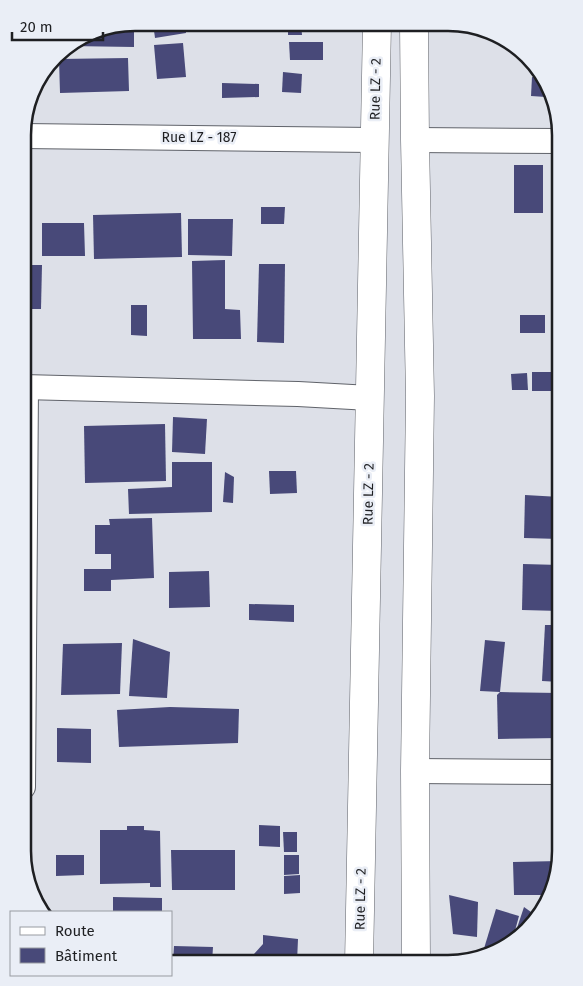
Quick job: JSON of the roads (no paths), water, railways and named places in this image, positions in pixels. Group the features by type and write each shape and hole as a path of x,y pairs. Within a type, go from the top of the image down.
{"main road":[{"name":"Rue LZ - 2","path":"359,955 377,31"},
{"path":"414,31 420,396 415,771 416,955"}],"street":[{"name":"Rue LZ - 187","path":"31,136 374,140"},
{"path":"415,140 552,141"},
{"path":"31,387 298,394 370,398"},
{"path":"415,771 552,772"}]}
